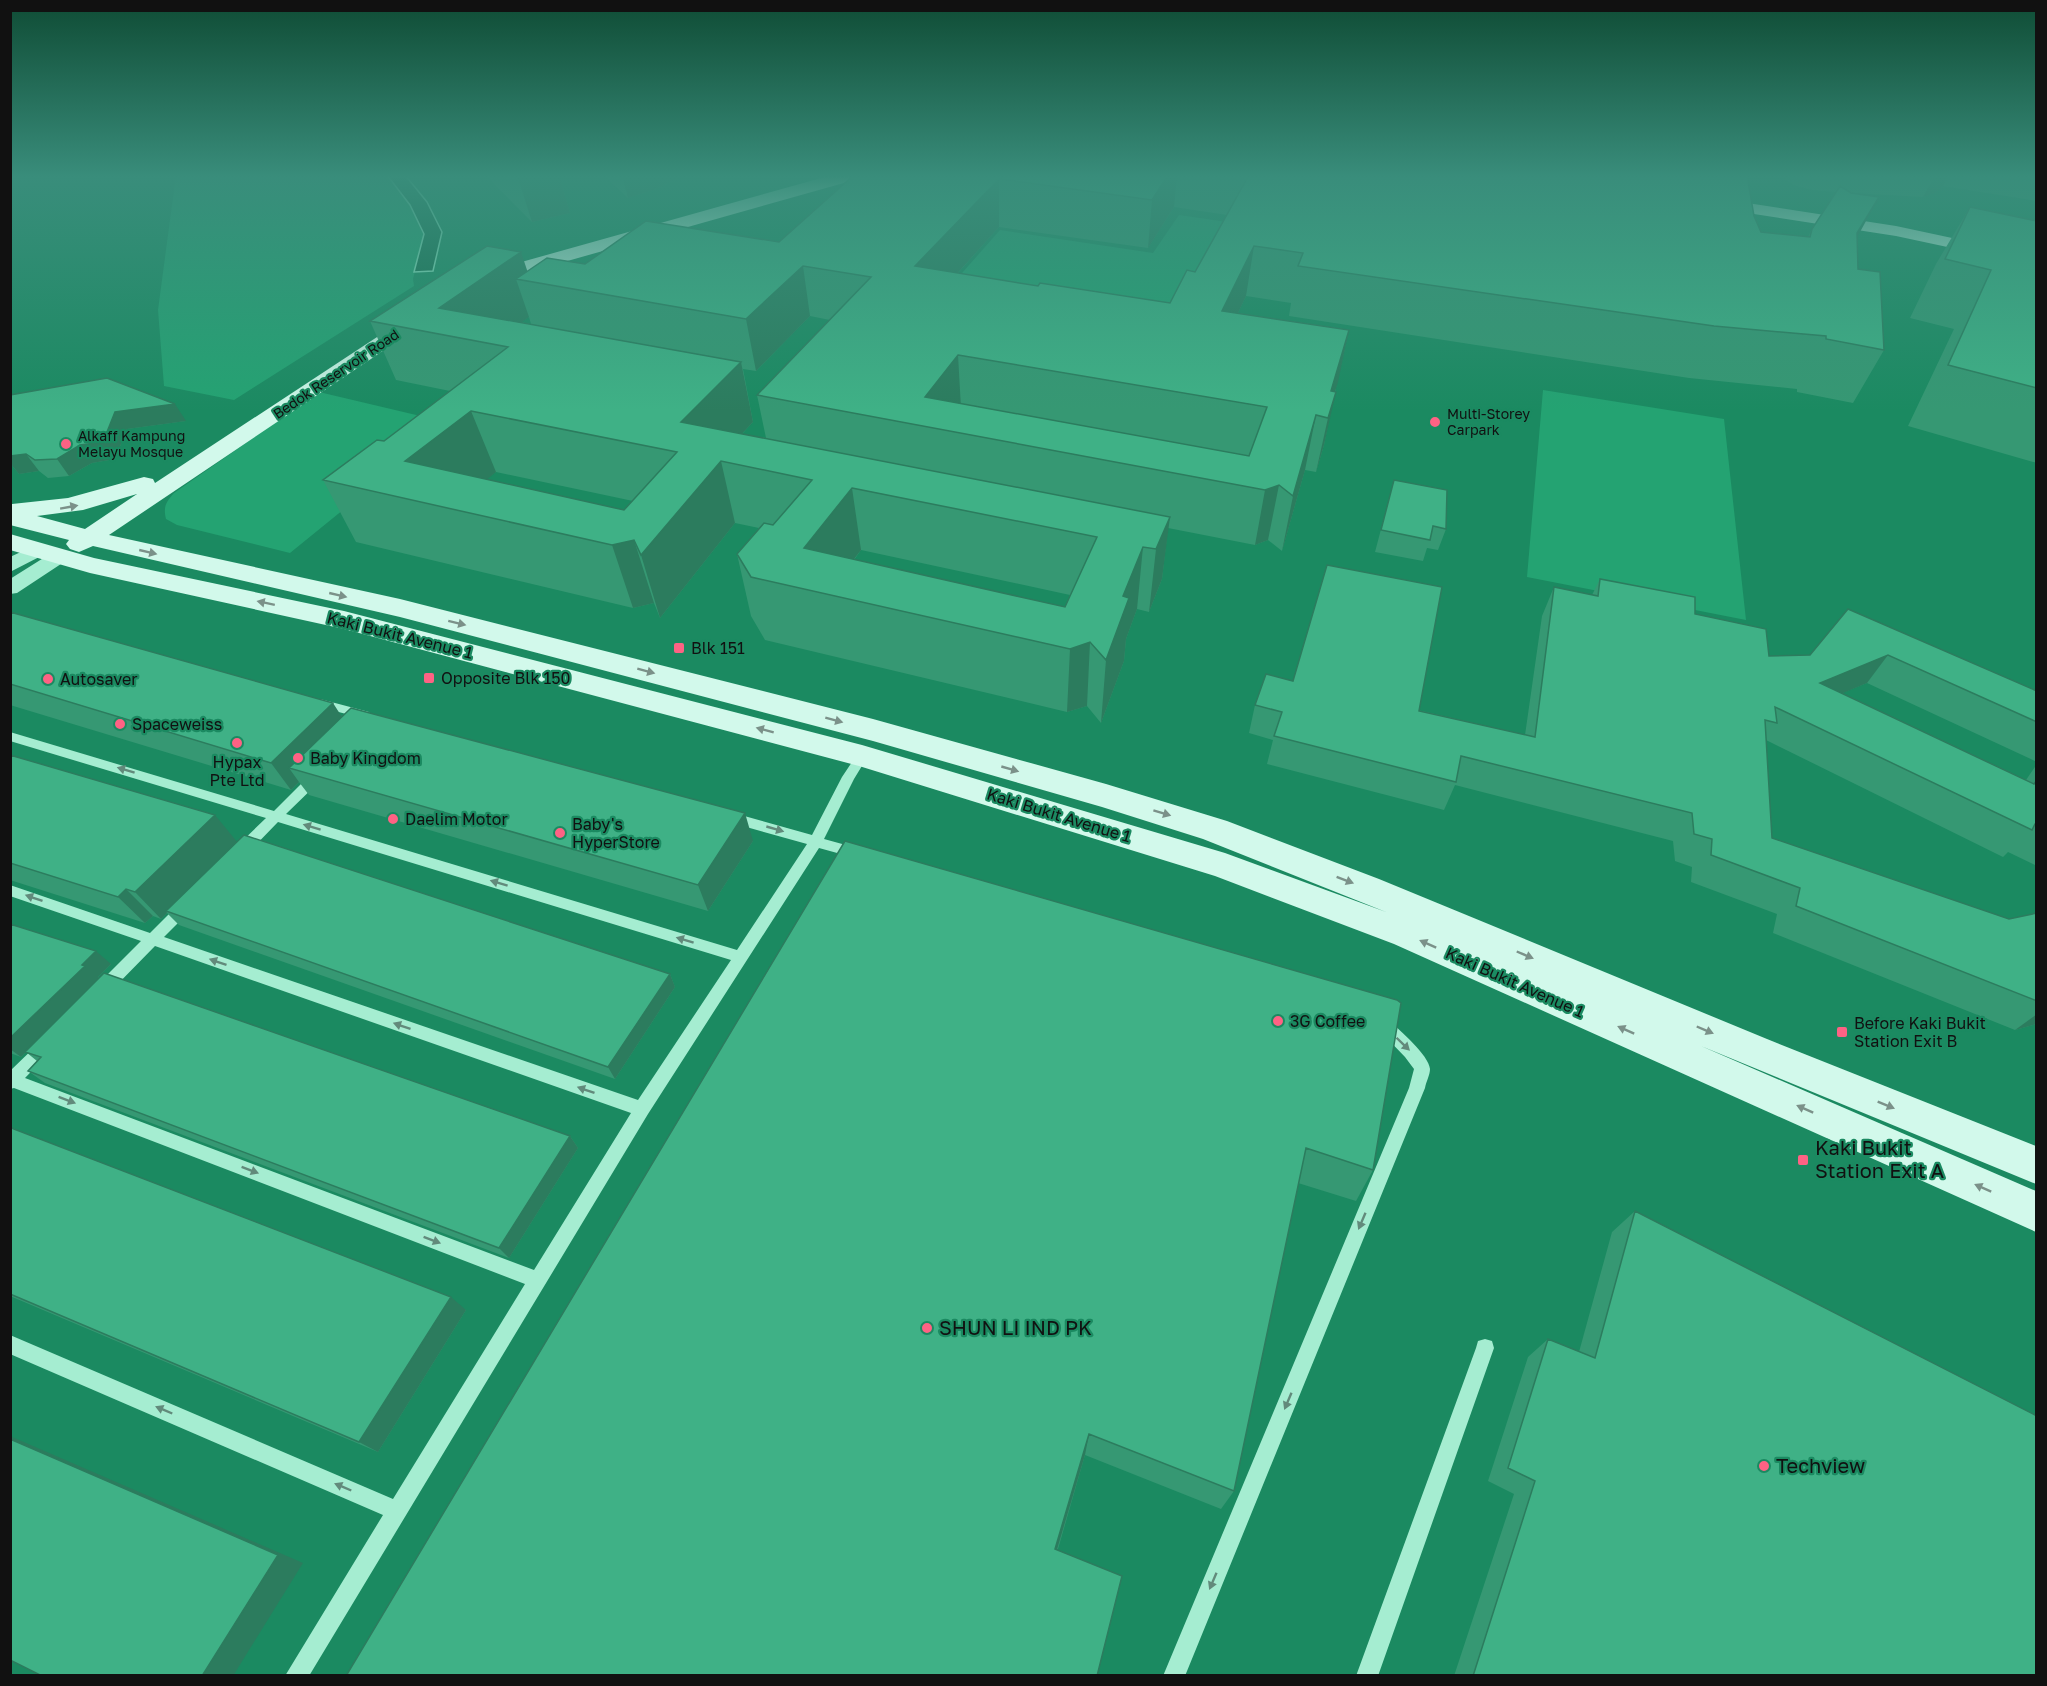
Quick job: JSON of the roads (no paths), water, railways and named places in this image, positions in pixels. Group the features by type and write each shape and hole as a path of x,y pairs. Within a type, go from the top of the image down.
{"main road":[{"path":"542,254 506,264 463,284 572,254"},
{"path":"2003,254 2037,261"},
{"name":"Bedok Reservoir Road","path":"426,305 64,544 144,484 426,305"},
{"path":"10,509 66,508 144,484"},
{"path":"10,517 64,544"},
{"path":"10,542 64,544"},
{"name":"Kaki Bukit Avenue 1","path":"64,544 90,565 344,620 862,756 1225,866 1406,934 2037,1212"},
{"name":"Kaki Bukit Avenue 1","path":"64,544 121,546 400,608 839,721 1095,793 1215,830 1367,889 1743,1046 2037,1165"}],"street":[{"path":"10,566 64,544"},
{"path":"10,588 64,544"}],"lane":[{"path":"307,699 375,718 361,731"},
{"path":"10,736 741,957"},
{"path":"296,1676 642,1109 816,841 848,777 862,756"},
{"path":"236,857 328,764"},
{"path":"714,813 873,858"},
{"path":"10,890 642,1109"},
{"path":"91,1001 195,897"},
{"path":"1174,1676 1417,1088 1422,1068 1411,1052 1373,1017"},
{"path":"59,1034 11,1080 537,1280"},
{"path":"10,1344 397,1511"},
{"path":"1366,1676 1485,1348"}],"place":[{"name":"Multi-Storey Carpark","path":"1435,422"},
{"name":"Alkaff Kampung Melayu Mosque","path":"66,444"},
{"name":"Blk 151","path":"679,648"},
{"name":"Opposite Blk 150","path":"429,678"},
{"name":"Autosaver","path":"48,679"},
{"name":"Spaceweiss","path":"120,724"},
{"name":"Hypax Pte Ltd","path":"237,743"},
{"name":"Baby Kingdom","path":"298,758"},
{"name":"Daelim Motor","path":"393,819"},
{"name":"Baby's HyperStore","path":"560,833"},
{"name":"3G Coffee","path":"1278,1021"},
{"name":"Before Kaki Bukit Station Exit B","path":"1842,1032"},
{"name":"Kaki Bukit Station Exit A","path":"1803,1160"},
{"name":"SHUN LI IND PK","path":"927,1328"},
{"name":"Techview","path":"1764,1466"}]}
